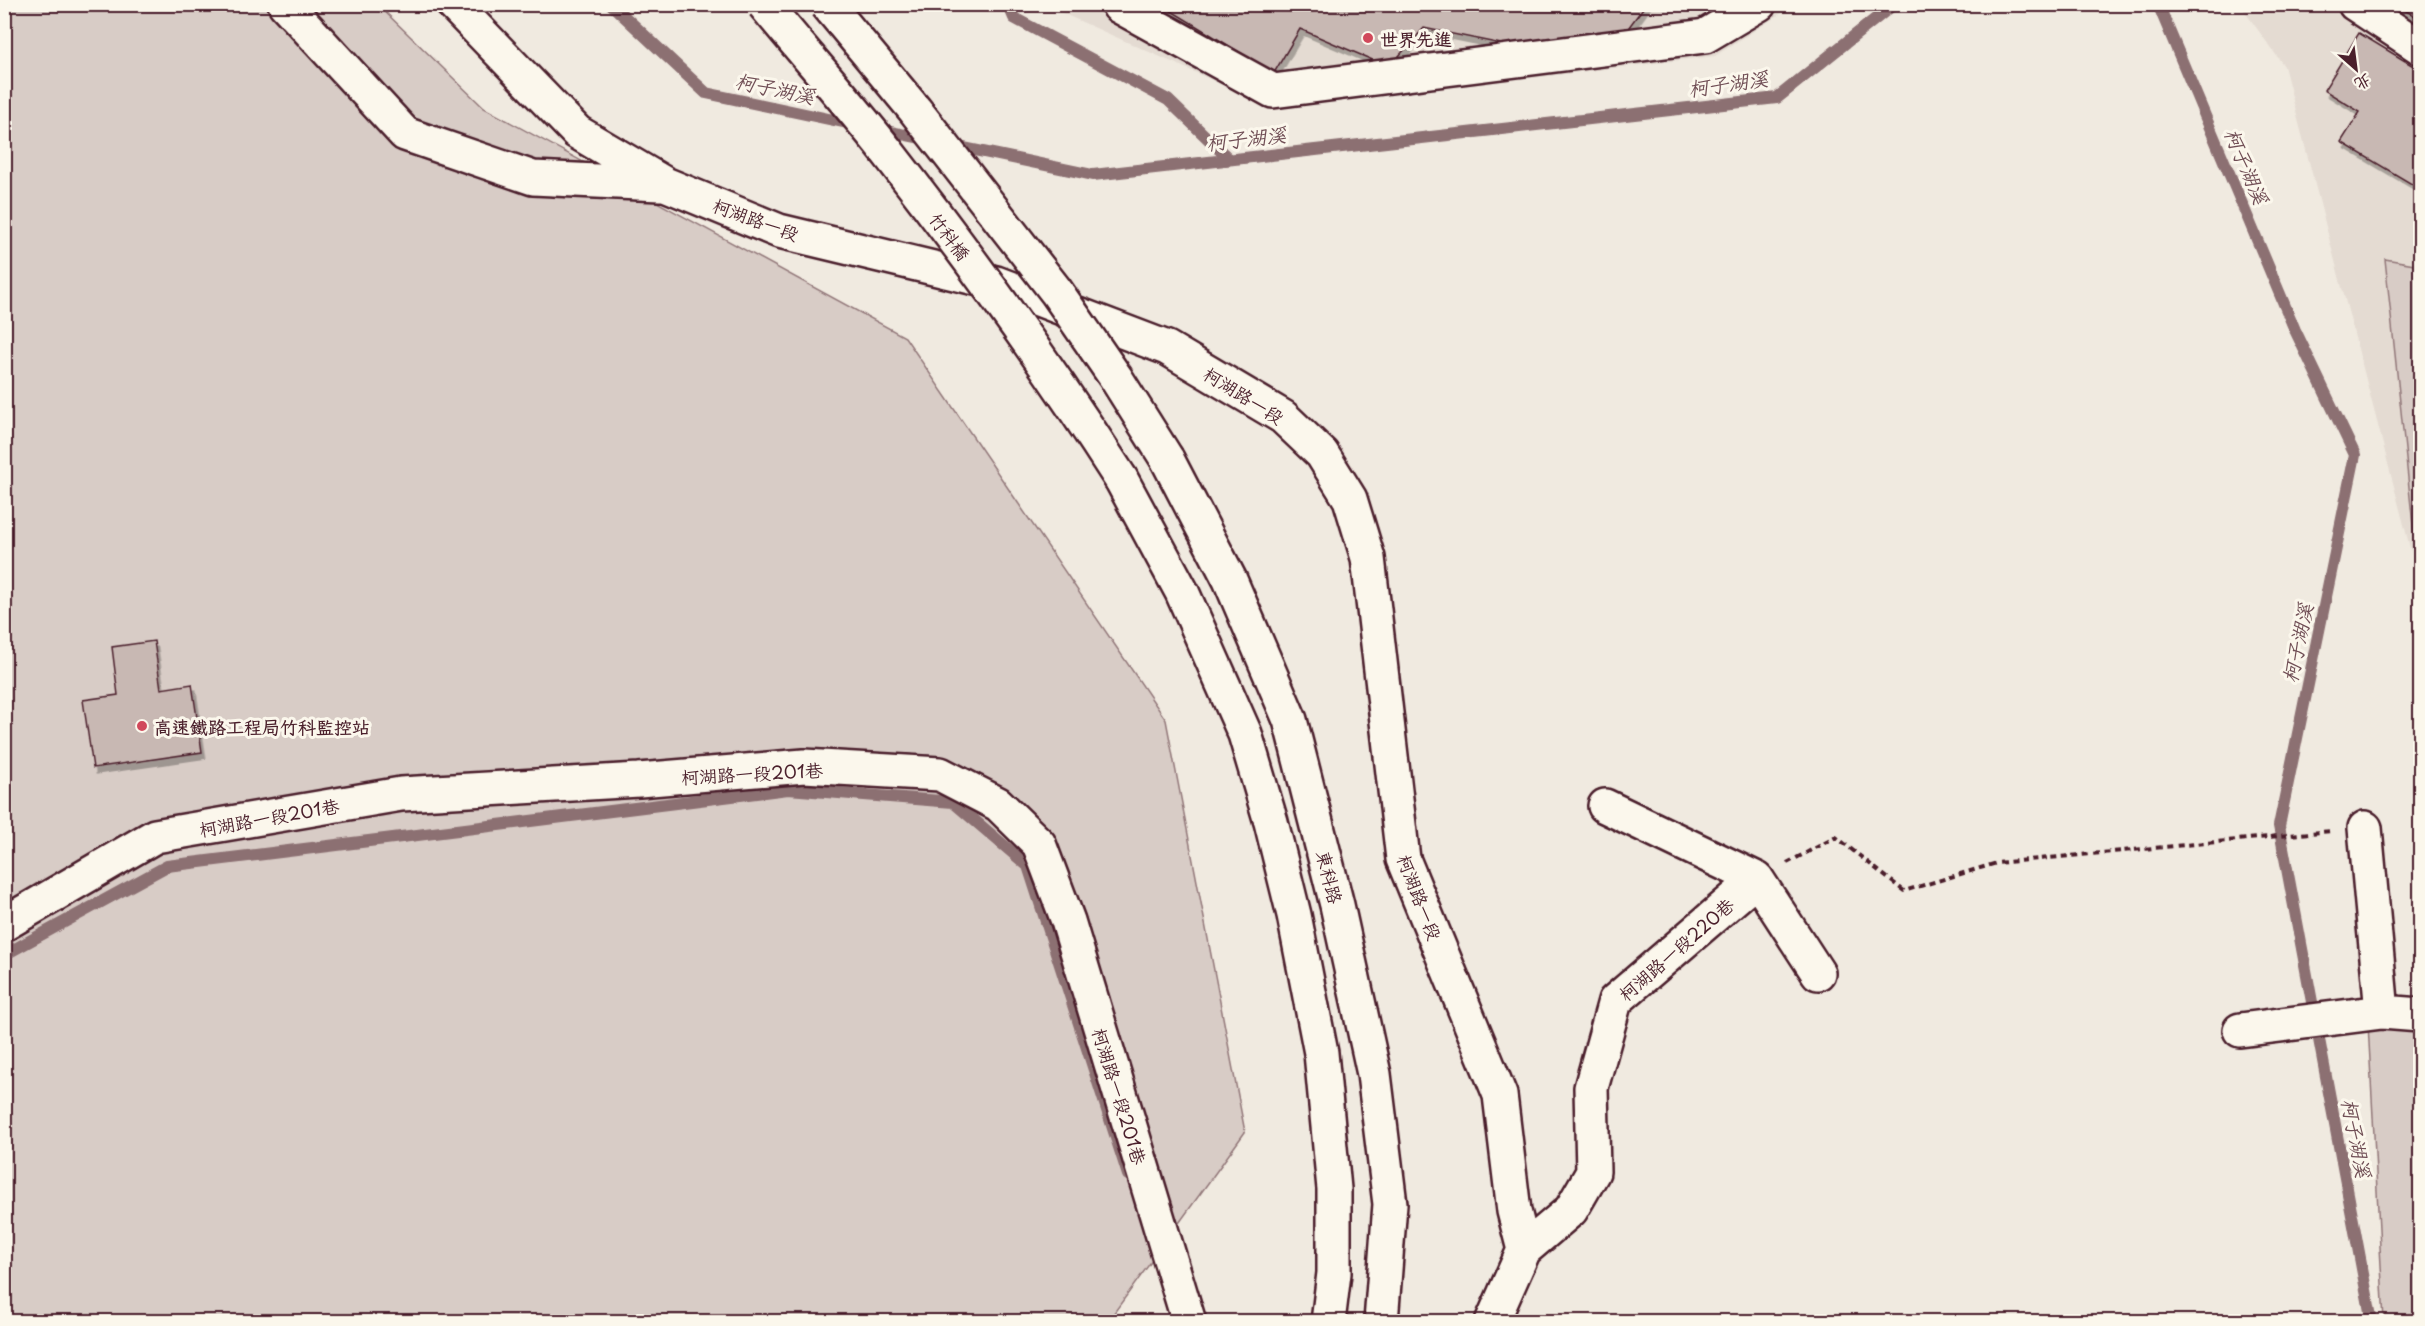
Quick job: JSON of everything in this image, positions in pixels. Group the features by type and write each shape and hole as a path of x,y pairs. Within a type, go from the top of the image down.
{"street":[{"path":"285,4 405,134 533,178 665,184"},
{"name":"柯湖路一段","path":"453,4 577,132 665,184 779,231 996,283 1167,348 1283,417 1322,454 1350,499 1368,558 1403,859 1500,1095 1514,1211 1524,1250"},
{"name":"竹科橋","path":"764,4 888,153 1067,395 1121,479 1182,592 1245,734 1274,834 1294,915 1321,1053 1334,1190 1334,1273 1328,1322"},
{"name":"東科路","path":"827,4 915,110 1056,291 1116,378 1167,459 1230,580 1290,720 1337,905 1374,1074 1390,1204 1381,1322"},
{"path":"1120,4 1119,6 1273,91 1705,36 1759,4"},
{"path":"2355,4 2421,48"},
{"name":"柯湖路一段201巷","path":"4,924 155,836 401,794 639,780 804,766 940,774 998,804 1039,844 1068,921 1183,1319"},
{"path":"1605,806 1757,879 1818,973"},
{"path":"2365,828 2382,1012"},
{"name":"柯湖路一段220巷","path":"1524,1250 1571,1210 1593,1172 1591,1088 1615,1001 1757,879"},
{"path":"2240,1030 2382,1012 2421,1015"},
{"path":"1492,1322 1524,1250"}],"path":[{"path":"1757,879 1836,837 1904,891 1997,863 2365,828"}],"shaded area":[{"path":"5,5 378,5 484,108 905,337 1166,720 1245,1132 1111,1317 1104,1321 5,1322"},
{"path":"1044,5 1794,5 1715,56 1275,108"},
{"path":"2240,5 2420,5 2420,586 2284,66"},
{"path":"2385,259 2420,265 2420,592"},
{"path":"2420,1004 2420,1321 2384,1321 2367,1005"}],"building":[{"name":"世界先進","path":"1160,4 1646,4 1626,31 1506,45 1424,28 1389,67 1300,29 1274,73"},
{"path":"2394,4 2420,4 2420,8 2415,16"},
{"path":"2359,33 2420,70 2420,189 2341,142 2360,112 2324,90"},
{"name":"高速鐵路工程局竹科監控站","path":"154,641 161,689 192,684 202,752 93,768 83,700 118,695 112,647"}],"waterway":[{"name":"柯子湖溪","path":"611,4 706,93 857,125"},
{"path":"1008,4 1014,18 1168,100 1229,159"},
{"name":"柯子湖溪","path":"950,145 1093,175 1777,98 1894,4"},
{"name":"柯子湖溪","path":"2158,4 2295,330 2355,455 2279,826 2372,1322"},
{"name":"柯子湖溪","path":"877,129 930,140"},
{"path":"4,955 167,866 788,789 953,802 1028,866 1128,1175"}],"place":[{"name":"世界先進","path":"1368,38"},
{"name":"高速鐵路工程局竹科監控站","path":"142,726"}]}
